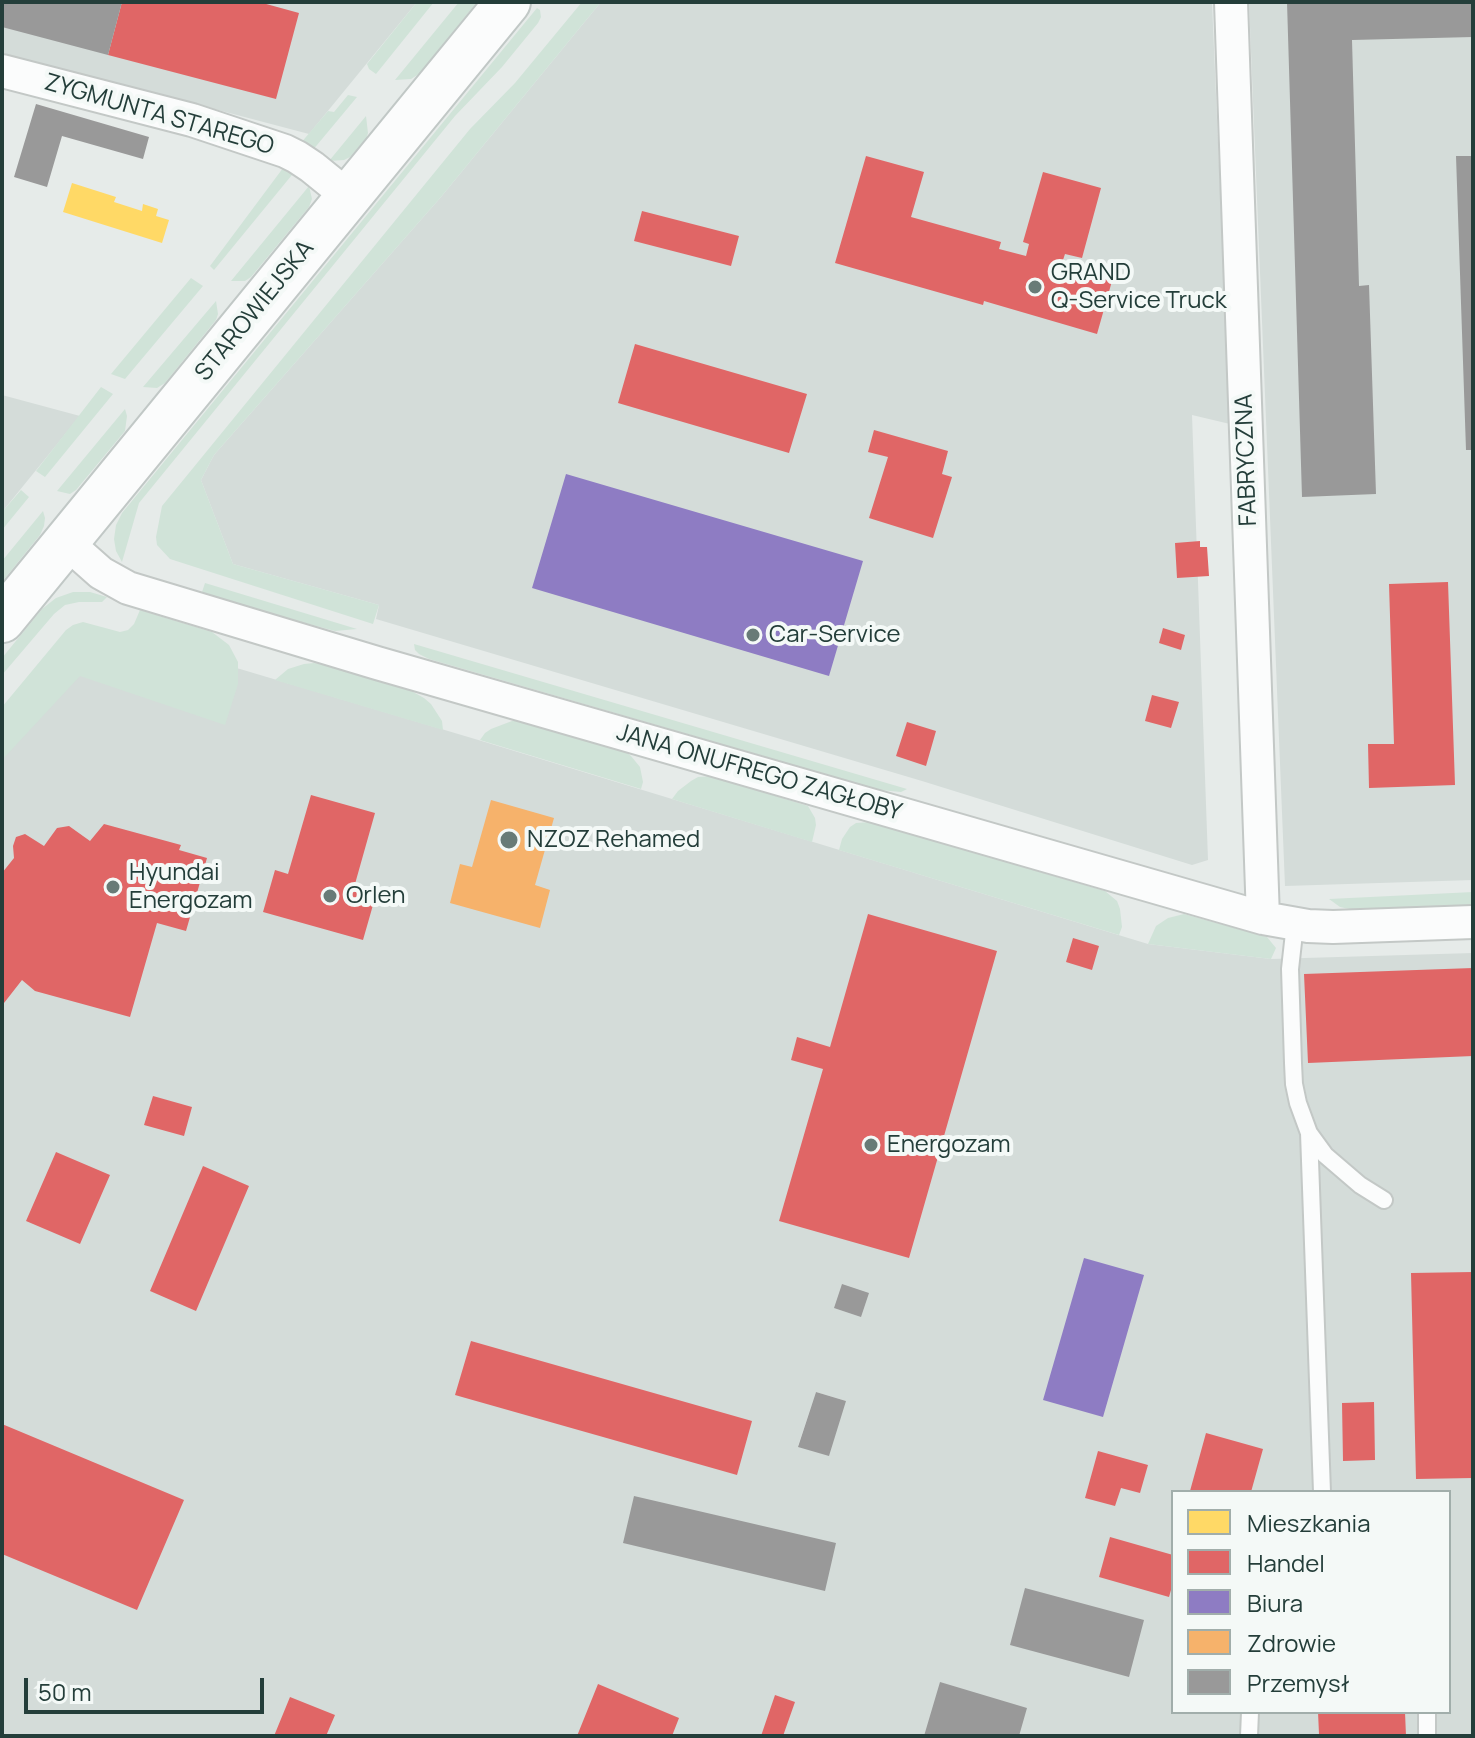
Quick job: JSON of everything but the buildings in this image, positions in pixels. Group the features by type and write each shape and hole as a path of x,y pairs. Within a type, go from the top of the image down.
{"street":[{"name":"STAROWIEJSKA","path":"2,620 508,2"},
{"name":"FABRYCZNA","path":"1231,2 1263,918"},
{"name":"ZYGMUNTA STAREGO","path":"2,71 192,120 285,151 312,167 349,197"},
{"name":"JANA ONUFREGO ZAGŁOBY","path":"66,542 101,573 128,588 377,663 1263,918 1295,924 1353,927 1473,922"}],"lane":[{"path":"1295,924 1290,969 1293,1063 1298,1103 1317,1145 1341,1170 1384,1200"},
{"path":"1309,1133 1322,1490"},
{"path":"1249,1736 1250,1714"},
{"path":"1427,1714 1427,1736"}],"shaded area":[{"path":"2,2 417,2 309,134 2,53"},
{"path":"601,2 1212,2 1230,424 1192,415 1208,860 1192,865 922,781 376,619 379,605 233,564 201,480 214,455 441,197"},
{"path":"1249,2 1473,2 1473,880 1285,886"},
{"path":"2,395 80,416 2,512"},
{"path":"91,629 240,669 485,742 1148,944 1271,959 1473,953 1473,1736 2,1736 2,737","holes":["816,1392 846,1401 798,1446"]}],"green space":[{"path":"417,2 434,2 376,74 367,64"},
{"path":"459,2 477,2 419,74 411,79 395,80"},
{"path":"582,2 601,2 441,197 214,455 201,480 233,564 379,605 373,624 170,559 157,545 162,506 470,129 515,83"},
{"path":"537,8 541,17 538,23 502,67 455,116 139,503 122,562 114,539 122,513"},
{"path":"348,95 357,97 312,151 300,144 328,111 334,112"},
{"path":"366,116 366,139 350,157 329,161"},
{"path":"286,164 296,170 214,270 210,266"},
{"path":"309,186 312,199 309,207 251,277 245,281 231,281"},
{"path":"191,278 203,286 125,379 111,374"},
{"path":"216,301 216,320 165,383 157,388 143,387"},
{"path":"101,387 113,394 45,477 36,471"},
{"path":"125,409 125,431 76,490 70,494 57,491"},
{"path":"21,490 29,497 2,530 2,512"},
{"path":"43,511 44,526 40,535 2,582 2,561"},
{"path":"205,583 357,629 335,631 204,596"},
{"path":"73,592 90,592 107,597 102,602 65,605 2,675 2,658 42,609 56,598"},
{"path":"140,610 212,632 229,645 238,662 238,684 225,725 80,676 2,760 2,707 66,630 83,622 120,632 128,630"},
{"path":"414,644 907,789 901,792 880,790 429,659 415,650"},
{"path":"314,663 406,688 431,704 442,721 443,730 275,680 288,669"},
{"path":"512,721 625,751 640,767 641,789 480,740 491,729"},
{"path":"712,776 808,806 816,825 812,842 672,799 691,781"},
{"path":"870,822 1105,891 1117,901 1120,909 1122,927 1119,935 839,850 850,827 856,823"},
{"path":"1473,892 1473,905 1354,910 1340,907 1329,899"},
{"path":"1184,914 1267,937 1276,948 1271,959 1148,944 1156,926 1168,918"}],"place":[{"name":"GRAND Q-Service Truck","path":"1035,287"},
{"name":"Car-Service","path":"753,635"},
{"name":"NZOZ Rehamed","path":"509,840"},
{"name":"Hyundai Energozam","path":"113,887"},
{"name":"Orlen","path":"330,896"},
{"name":"Energozam","path":"871,1145"}]}
